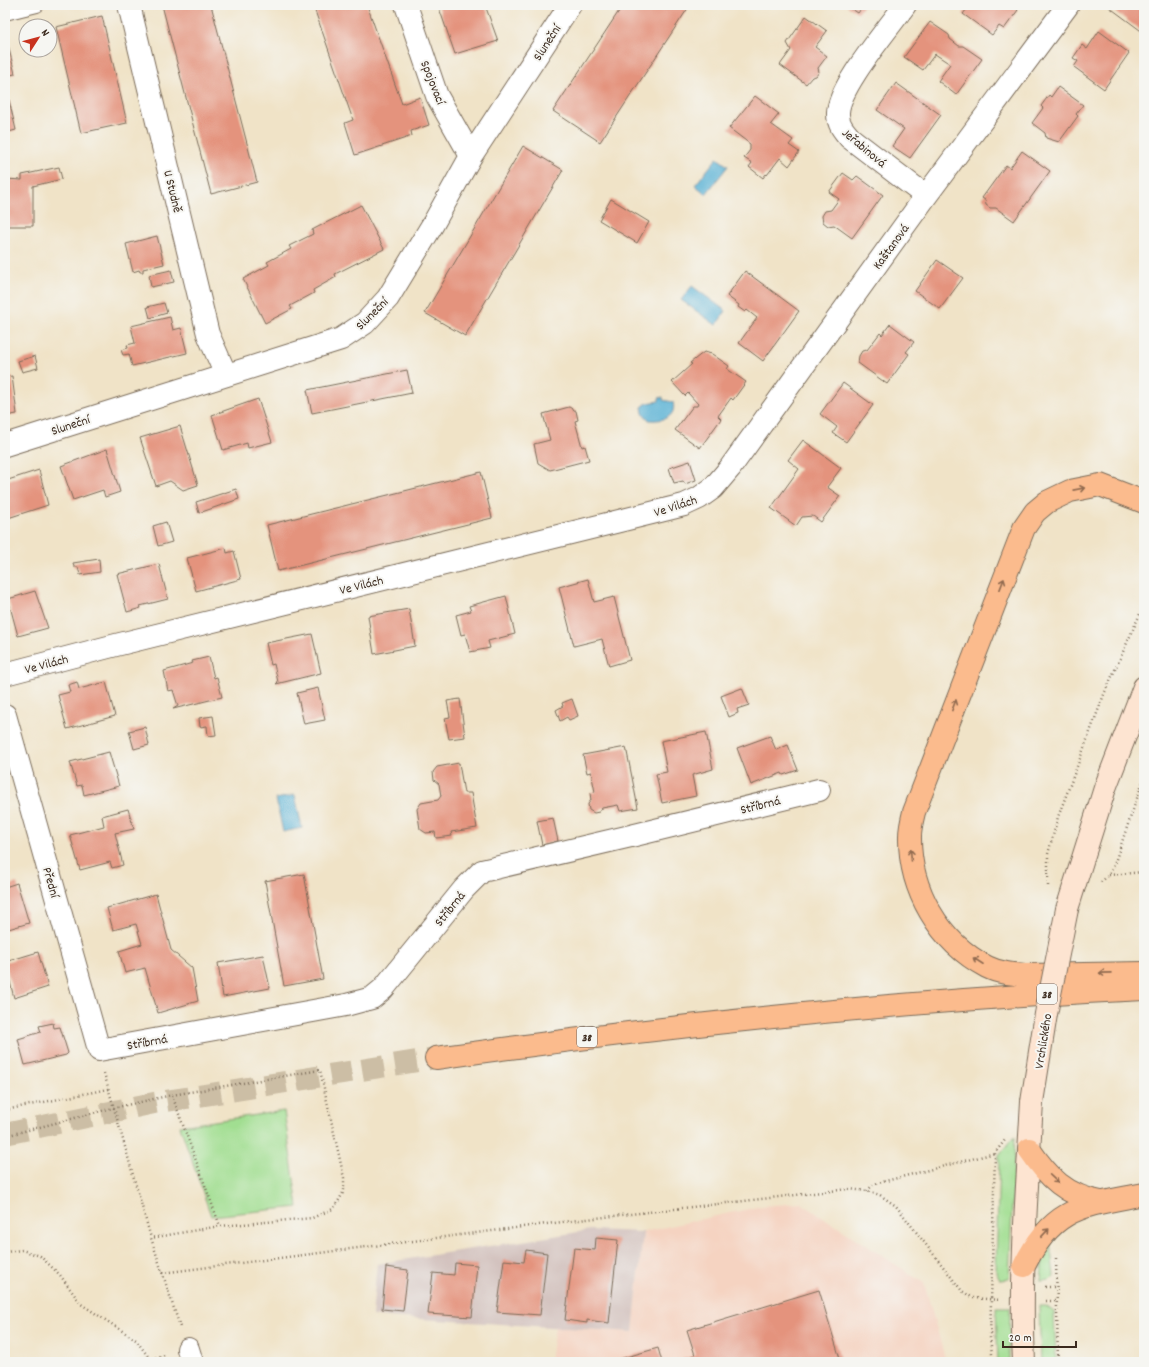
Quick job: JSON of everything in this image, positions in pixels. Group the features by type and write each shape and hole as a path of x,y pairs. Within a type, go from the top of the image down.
{"main road":[{"path":"1144,486 1132,484 1100,485 1070,491 1047,502 1035,512 1024,528 914,812 910,836 912,863 918,887 934,920 962,950 988,968 1008,974 1025,975 1144,972"},
{"path":"1100,485 1144,502"},
{"name":"38","path":"436,1058 559,1040 738,1019 951,1000 1144,989"},
{"path":"1029,1149 1050,1176 1072,1194 1086,1199 1104,1202"},
{"path":"1024,1266 1032,1250 1042,1236 1055,1223 1078,1208 1144,1194"}],"street":[{"name":"U Studně","path":"129,5 208,334 226,375"},
{"name":"Spojovací","path":"406,5 438,96 471,156"},
{"name":"Sluneční","path":"5,445 340,339 365,323 388,298 433,224 471,156 570,5"},
{"name":"Jeřabinová","path":"905,5 842,94 838,115 840,126 850,138 926,196"},
{"name":"Kaštanová","path":"714,488 749,443 926,196 1068,5"},
{"name":"Ve Vilách","path":"5,674 116,645 684,505 699,498 714,488"},
{"name":"Vrchlického","path":"1024,1362 1022,1320 1029,1149 1032,1102 1046,1014 1067,909 1105,788 1144,687"},
{"name":"Přední","path":"5,715 99,1050"},
{"name":"Stříbrná","path":"99,1050 346,1005 372,998 394,978 464,890 482,871 819,790"}],"lane":[{"path":"5,13 38,5"}],"path":[{"path":"1048,888 1048,854 1058,817 1105,692 1144,605"},
{"path":"1144,778 1114,865 1109,875 1144,872"},
{"path":"5,1136 113,1108 172,1095 320,1070 344,1178 344,1191 333,1209 312,1218 220,1226 151,1238"},
{"path":"5,1110 108,1089 162,1274 190,1356"},
{"path":"172,1095 220,1226"},
{"path":"867,1191 874,1184 995,1153 990,1338 993,1362"},
{"path":"162,1274 570,1221 848,1189 867,1191 880,1195 896,1206 962,1291 973,1298 991,1300"},
{"path":"5,1252 22,1250 40,1256 60,1276 81,1304 136,1340 150,1359"},
{"path":"1057,1287 1058,1362"}],"shaded area":[{"path":"801,1203 924,1283 946,1362 550,1362 555,1327 633,1332 643,1232 762,1206"},
{"path":"591,1230 643,1232 633,1332 372,1316 377,1264"}],"green space":[{"path":"284,1111 298,1207 211,1216 180,1126"},
{"path":"1015,1136 1009,1279 1000,1280 996,1273 999,1156"},
{"path":"1050,1241 1054,1276 1050,1280 1041,1281 1043,1257"},
{"path":"1039,1306 1046,1306 1054,1312 1056,1362 1041,1362"},
{"path":"996,1307 1010,1307 1009,1362 998,1362"}],"water":[{"path":"717,158 728,166 706,194 695,185"},
{"path":"692,286 726,311 716,325 681,300"},
{"path":"663,397 663,400 673,402 673,412 671,415 663,419 649,420 643,413 642,407 647,403 659,401 659,398"},
{"path":"295,795 302,828 283,832 276,799"}],"building":[{"path":"162,5 211,5 257,182 211,194"},
{"path":"313,5 367,5 402,104 420,97 429,125 411,131 412,136 355,155 345,123 353,120"},
{"path":"438,5 485,5 498,41 455,54"},
{"path":"623,5 690,5 600,142 553,111"},
{"path":"846,5 864,5 858,13"},
{"path":"970,5 1014,5 1013,6 1018,10 1004,29 999,26 992,35 963,14"},
{"path":"1110,5 1144,5 1144,33 1109,7"},
{"path":"102,16 127,123 81,133 58,35 58,27"},
{"path":"806,16 827,31 815,47 827,56 818,68 819,72 816,76 812,77 806,84 780,65 791,50 787,43"},
{"path":"930,22 949,35 950,39 959,46 963,46 982,59 956,95 938,81 950,64 935,54 923,70 904,57"},
{"path":"1099,31 1129,53 1104,89 1074,67 1078,61 1073,58 1082,45 1087,49"},
{"path":"5,32 15,74 5,76"},
{"path":"896,83 941,115 910,158 892,146 904,129 877,110"},
{"path":"1058,87 1083,105 1076,114 1078,116 1059,142 1046,138 1045,133 1032,123 1043,108 1041,106 1049,95 1051,97"},
{"path":"755,96 779,114 771,124 793,140 789,145 799,152 789,166 780,158 763,178 749,167 752,163 744,158 750,150 750,144 729,128"},
{"path":"5,100 9,100 16,130 5,133"},
{"path":"523,146 563,170 465,336 425,313"},
{"path":"1022,151 1050,171 1014,221 996,208 990,208 986,205 985,200 982,198 1006,165 1010,168"},
{"path":"59,167 62,179 33,186 33,226 5,226 5,179 22,180 22,175"},
{"path":"843,173 853,180 857,176 883,195 852,238 834,225 828,226 823,222 822,216 825,211 831,210 839,199 829,192"},
{"path":"611,199 649,222 637,243 599,220"},
{"path":"361,205 384,249 335,274 336,277 313,290 314,293 290,306 292,309 265,323 243,279 269,265 267,262 291,249 289,246 313,234 312,230"},
{"path":"157,236 164,264 143,269 143,272 140,272 139,270 133,272 126,244"},
{"path":"937,260 963,278 940,309 915,291"},
{"path":"171,270 174,282 151,287 149,275"},
{"path":"745,271 799,311 763,361 739,343 757,318 747,310 745,312 738,307 739,305 727,296"},
{"path":"164,303 167,313 150,318 147,307"},
{"path":"170,317 173,330 181,328 187,353 132,366 129,354 123,355 121,350 128,348 127,345 135,343 131,326"},
{"path":"890,324 914,342 906,352 909,354 887,384 858,363 859,356 862,351 867,350 880,333 882,335"},
{"path":"704,352 712,354 729,366 727,369 746,382 733,400 731,398 718,416 721,419 700,448 675,430 693,406 697,406 698,404 688,393 685,396 672,382 692,364 690,363"},
{"path":"35,356 38,368 22,372 18,361"},
{"path":"407,370 412,393 312,413 307,390"},
{"path":"12,376 17,414 5,416 5,377"},
{"path":"843,383 873,405 846,442 833,433 837,427 820,414"},
{"path":"258,399 272,442 248,448 247,443 223,450 212,415"},
{"path":"569,407 576,411 578,420 575,421 582,447 585,446 589,460 550,470 538,463 534,444 550,440 543,414"},
{"path":"180,426 198,485 183,490 170,481 156,486 140,438"},
{"path":"803,440 841,468 827,487 840,496 821,522 813,516 802,517 796,526 771,508 799,469 788,460"},
{"path":"107,449 120,492 105,497 103,490 73,500 61,466"},
{"path":"690,461 696,480 685,484 683,481 674,483 669,468"},
{"path":"39,470 48,505 5,519 5,481"},
{"path":"481,472 492,518 278,571 267,525"},
{"path":"236,489 239,499 199,513 196,502"},
{"path":"166,522 172,542 158,546 153,526"},
{"path":"226,548 227,553 234,551 241,579 196,591 187,558"},
{"path":"99,559 100,572 80,575 78,567 74,567 73,563"},
{"path":"159,564 168,599 140,606 141,608 127,612 117,574"},
{"path":"588,579 594,602 614,597 630,660 609,666 602,639 574,646 559,587"},
{"path":"35,591 48,628 18,636 8,599"},
{"path":"506,596 515,634 488,641 490,648 470,652 465,634 461,635 456,615 471,611 469,606"},
{"path":"409,609 415,646 374,654 368,616"},
{"path":"312,634 321,673 276,684 278,682 274,664 271,665 266,643"},
{"path":"209,657 214,678 217,677 222,697 173,709 178,706 173,690 168,691 164,671 193,663 192,661"},
{"path":"77,682 79,689 106,682 115,716 67,729 58,695 70,692 68,685"},
{"path":"318,688 325,720 304,724 297,693"},
{"path":"742,688 749,705 737,709 738,713 729,717 721,696"},
{"path":"460,699 465,737 449,739 445,718 450,717 447,701"},
{"path":"572,699 578,716 569,720 567,717 560,721 556,710 563,706 562,703"},
{"path":"213,716 216,735 208,736 207,726 200,727 199,718"},
{"path":"145,727 149,745 134,749 129,731"},
{"path":"706,732 713,769 692,775 696,796 662,803 656,774 667,772 661,741"},
{"path":"770,736 776,750 788,745 798,770 783,775 782,773 751,785 737,748"},
{"path":"626,747 638,808 620,811 618,805 602,808 599,812 594,813 589,810 588,804 591,800 590,793 595,792 591,772 587,773 583,755"},
{"path":"109,752 119,786 84,795 82,785 77,786 70,762"},
{"path":"459,763 464,793 471,793 477,828 451,832 452,836 436,838 435,832 426,833 420,829 417,809 421,803 438,800 441,796 439,784 434,780 433,772 437,767"},
{"path":"128,809 134,829 115,833 123,865 112,868 110,862 80,870 70,835 104,826 102,816"},
{"path":"553,818 558,841 542,845 537,821"},
{"path":"304,874 323,979 284,986 265,881"},
{"path":"17,883 29,923 5,930 5,887"},
{"path":"156,894 171,950 192,968 198,1001 158,1013 145,968 125,973 119,951 142,944 136,924 113,930 107,908"},
{"path":"38,952 48,987 14,998 5,962"},
{"path":"263,955 270,988 223,997 218,963"},
{"path":"53,1023 54,1028 60,1027 68,1053 66,1055 25,1065 18,1039 41,1032 39,1026"},
{"path":"596,1238 618,1240 609,1323 587,1320 587,1323 565,1320 574,1248 595,1250"},
{"path":"526,1250 547,1253 540,1315 497,1312 504,1260 524,1262"},
{"path":"455,1263 477,1265 472,1317 428,1314 433,1273 454,1275"},
{"path":"386,1267 408,1270 403,1311 382,1309"},
{"path":"819,1290 841,1362 674,1362 695,1355 687,1330"},
{"path":"658,1348 662,1362 616,1362 616,1360"}],"tunnel":[{"path":"5,1134 154,1103 436,1058"}]}
